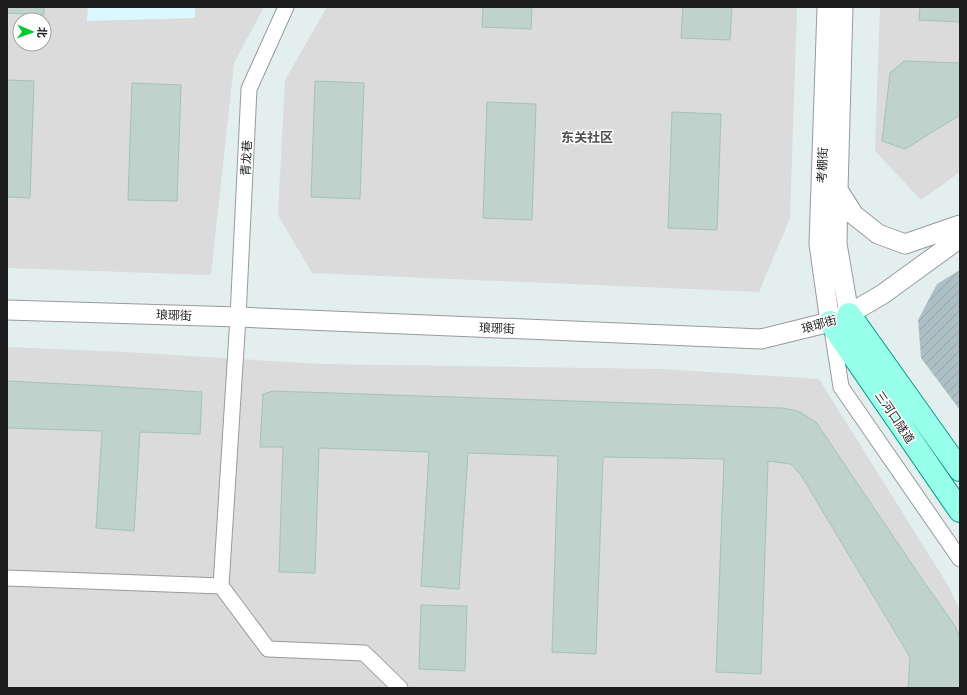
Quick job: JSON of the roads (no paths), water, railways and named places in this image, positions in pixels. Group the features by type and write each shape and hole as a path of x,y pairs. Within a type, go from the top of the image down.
{"main road":[{"name":"三河口隧道","path":"840,318 960,470"},
{"name":"三河口隧道","path":"840,318 960,511"}],"street":[{"name":"青龙巷","path":"221,586 238,317 249,89 286,7"},
{"name":"考棚街","path":"827,7 820,244 840,318"},
{"name":"考棚街","path":"840,318 837,244 843,7"},
{"path":"838,190 854,215 860,220 878,234 905,244 960,225"},
{"name":"琅琊街","path":"7,310 238,317 761,339 840,318 883,294 960,238"},
{"path":"840,318 841,387 960,559"},
{"path":"7,578 221,586 268,649 364,653 400,688"}],"district":[{"name":"东关社区","path":"587,137"}]}
